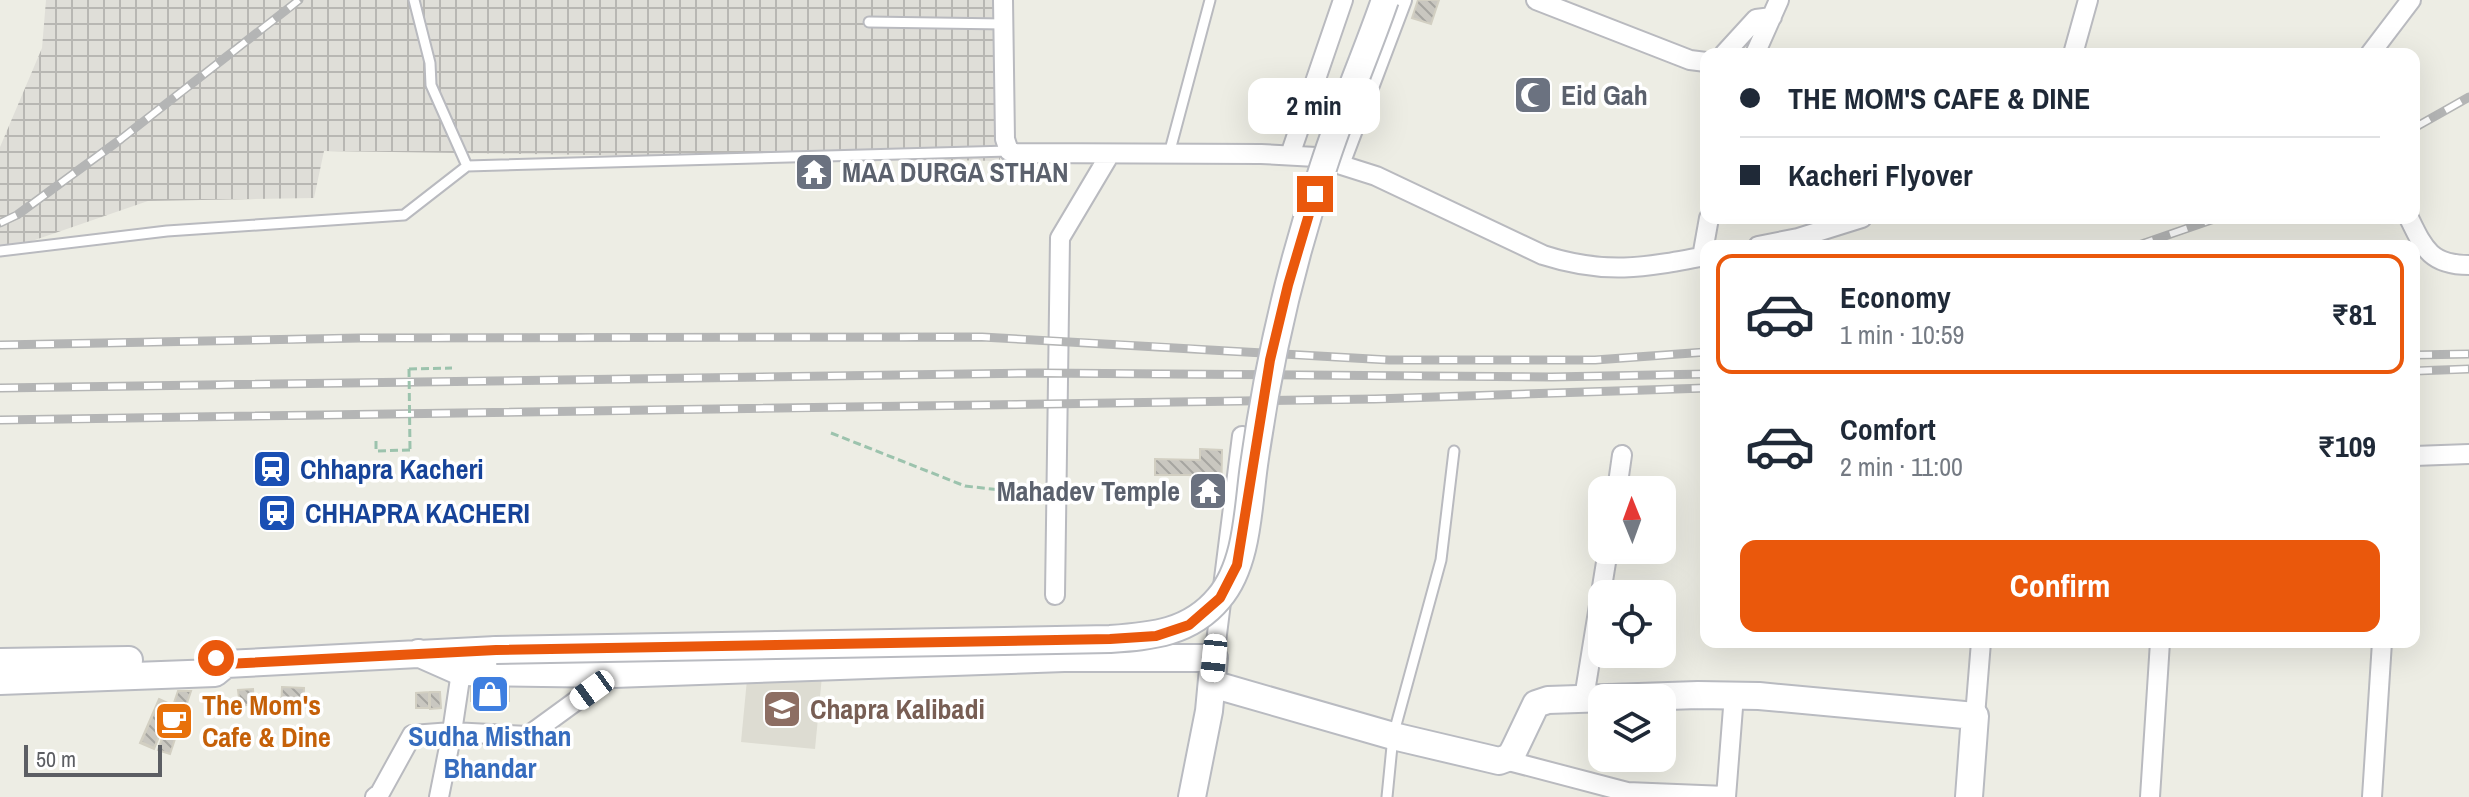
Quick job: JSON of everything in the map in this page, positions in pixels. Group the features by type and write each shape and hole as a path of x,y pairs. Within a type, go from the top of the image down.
{"main road":[{"path":"0,662 216,658 226,664 496,650 1110,639 1156,636 1189,625 1220,598 1237,565 1270,360 1288,285 1324,163 1385,0"},
{"path":"418,653 461,672 613,674 1048,658 1213,671 1393,736 1490,761 1505,760 1514,750 1536,704 1548,700 1734,695 1975,716 1969,797"},
{"path":"0,681 215,673 226,664"},
{"path":"1192,797 1213,671"}],"street":[{"path":"1003,0 1005,139 1009,151 1019,154 1316,157 1376,176 1543,255 1571,264 1627,269 1700,257"},
{"path":"1290,155 1343,0"},
{"path":"1340,164 1402,0"},
{"path":"1536,0 1700,61"},
{"path":"2075,48 2088,0"},
{"path":"2375,48 2411,0"},
{"path":"1729,48 1756,19 1775,9"},
{"path":"1758,48 1775,9"},
{"path":"1055,595 1060,238 1110,154"},
{"path":"1788,240 1843,224"},
{"path":"2420,242 2442,262 2469,265"},
{"path":"1213,671 1242,436"},
{"path":"2420,456 2469,454"},
{"path":"1619,476 1622,455"},
{"path":"1584,698 1606,564"},
{"path":"1975,716 1981,648"},
{"path":"2150,797 2160,648"},
{"path":"2372,797 2382,648"},
{"path":"439,797 461,672"},
{"path":"375,797 412,735 452,732 528,736 613,674"},
{"path":"1505,760 1637,795 1726,796 1734,695"}],"lane":[{"path":"414,0 427,49 431,85 467,166"},
{"path":"1169,154 1210,0"},
{"path":"869,22 1004,24"},
{"path":"0,251 167,231 404,215 467,166 1009,151"},
{"path":"1387,797 1393,736 1441,560 1454,451"}],"path":[{"path":"376,441 376,451 410,450 409,369 452,368"},
{"path":"831,433 965,486 1056,496"}],"shaded area":[{"path":"46,0 999,0 1000,161 324,151 314,198 148,201 0,252 0,147 42,48"},
{"name":"Chapra Kalibadi","path":"748,669 822,676 815,749 741,742"}],"building":[{"path":"1418,0 1439,0 1431,24 1412,18"},
{"name":"Mahadev Temple","path":"1200,449 1222,450 1221,508 1194,508 1194,475 1155,475 1155,459 1200,460"},
{"path":"282,687 304,688 303,713 281,712"},
{"name":"Sudha Misthan Bhandar","path":"471,687 509,687 509,701 471,701"},
{"path":"253,689 254,704 240,706 238,690"},
{"name":"The Mom's Cafe & Dine","path":"178,691 191,691 170,754 158,750"},
{"path":"429,692 429,708 416,708 416,693"},
{"path":"430,692 440,692 441,708 430,709"},
{"path":"159,699 172,705 154,749 140,743"},
{"path":"159,700 172,706 154,748 140,743"},
{"path":"159,701 172,706 169,716 155,711"},
{"path":"159,701 172,706 154,748 141,742"}],"railway":[{"path":"0,223 17,215 121,139 299,0"},
{"path":"2420,125 2469,97"},
{"path":"2153,240 2200,224"},
{"path":"0,345 360,338 982,337 1389,360 1595,360 1700,352"},
{"path":"2420,355 2469,354"},
{"path":"2420,371 2469,369"},
{"path":"0,388 1038,373 1551,377 1700,374"},
{"path":"0,420 1375,399 1700,388"}],"place":[{"name":"Eid Gah","path":"1533,95"},
{"name":"MAA DURGA STHAN","path":"814,172"},
{"name":"Chhapra Kacheri","path":"272,469"},
{"name":"Mahadev Temple","path":"1208,491"},
{"name":"CHHAPRA KACHERI","path":"277,513"},
{"name":"Sudha Misthan Bhandar","path":"490,694"},
{"name":"Chapra Kalibadi","path":"782,709"},
{"name":"The Mom's Cafe & Dine","path":"174,721"}],"route":[{"path":"216,658 226,664 496,650 1110,639 1156,636 1189,625 1220,598 1237,565 1270,360 1315,194"}]}
